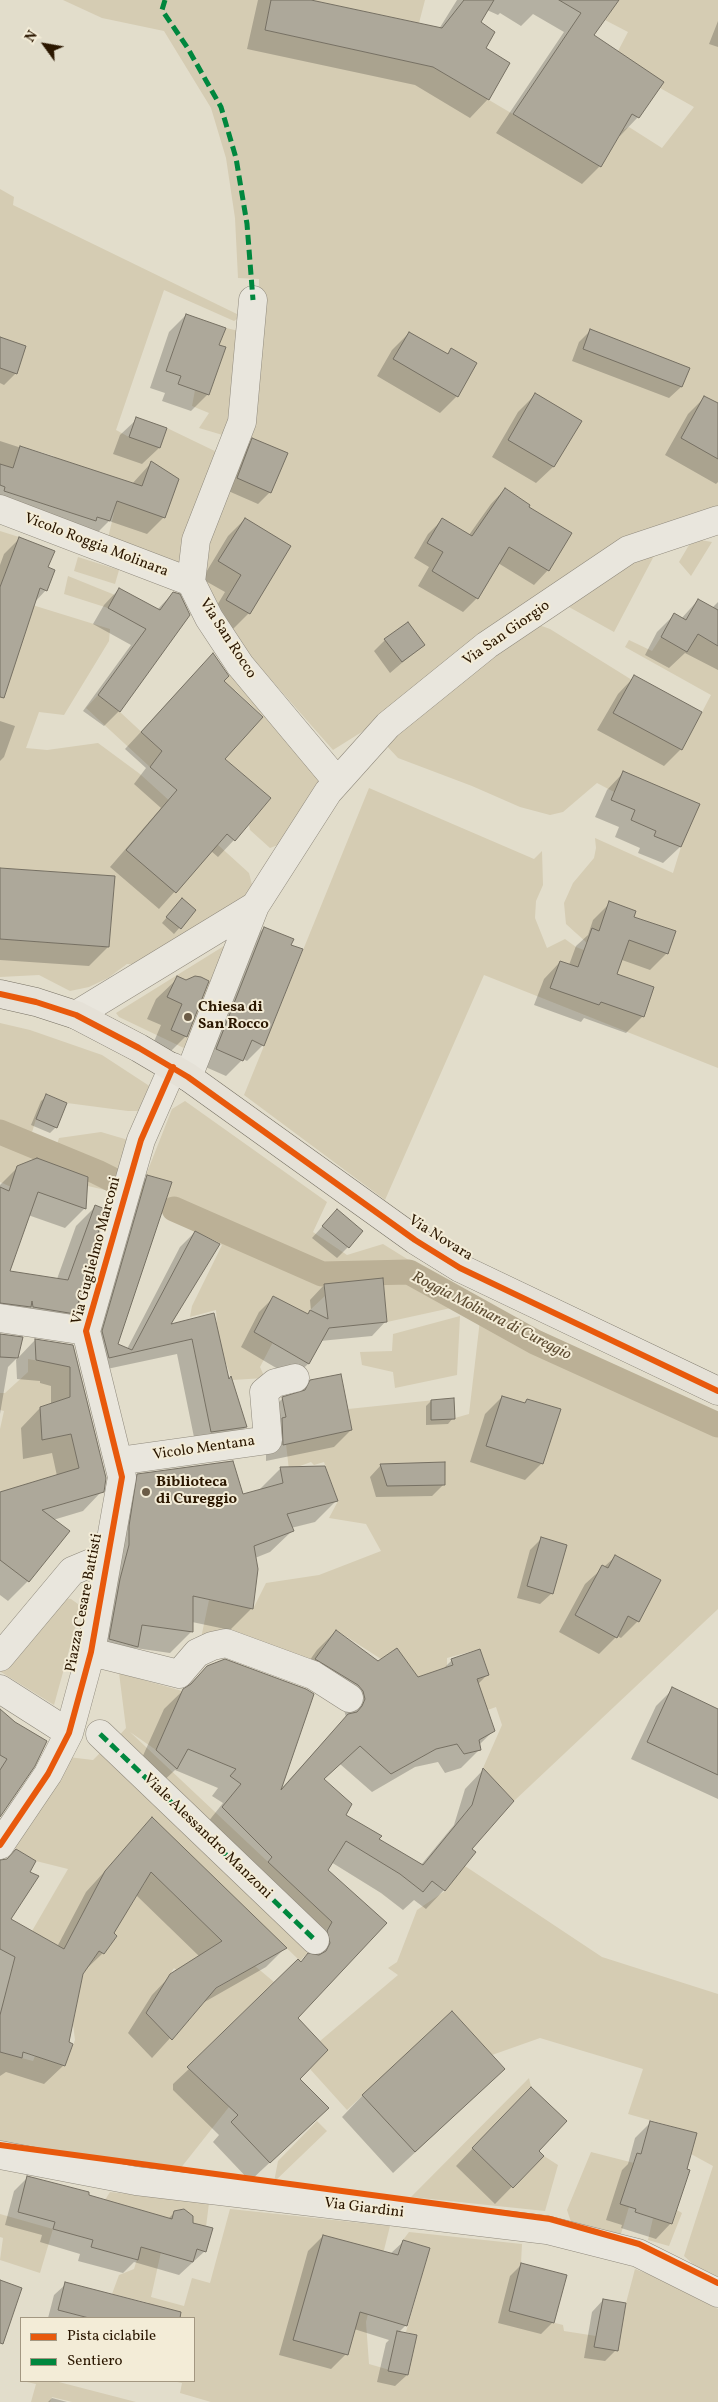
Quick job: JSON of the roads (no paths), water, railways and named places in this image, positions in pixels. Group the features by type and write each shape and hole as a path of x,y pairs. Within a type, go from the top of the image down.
{"main road":[{"name":"Via Novara","path":"0,994 36,1002 76,1015 180,1072 415,1240 460,1268 718,1391"}],"street":[{"name":"Via San Rocco","path":"253,300 242,422 196,540 191,582 209,618 240,665 337,781"},
{"name":"Vicolo Roggia Molinara","path":"0,509 191,582"},
{"name":"Via San Giorgio","path":"337,781 388,725 487,645 628,550 713,527"},
{"path":"180,1072 256,906 328,792 337,781"},
{"path":"76,1015 256,906"},
{"name":"Via Guglielmo Marconi","path":"120,1469 86,1331 141,1140 180,1072"},
{"path":"0,1318 86,1331"},
{"name":"Vicolo Mentana","path":"120,1469 268,1440 264,1392 275,1383 295,1378"},
{"name":"Piazza Cesare Battisti","path":"0,1845 48,1774 68,1733 91,1652 108,1556 120,1469"},
{"name":"Piazza Cesare Battisti","path":"0,1657 72,1571 108,1556"},
{"path":"91,1652 179,1674 197,1653 212,1646 226,1643 313,1676 349,1698"},
{"path":"0,1689 68,1733"},
{"name":"Viale Alessandro Manzoni","path":"100,1734 314,1940"},
{"name":"Via Giardini","path":"0,2155 136,2181 546,2230 638,2253 718,2294"}],"waterway":[{"name":"Roggia Molinara di Cureggio","path":"0,1132 97,1172 131,1189"},
{"name":"Roggia Molinara di Cureggio","path":"174,1209 322,1274 409,1272 535,1342 718,1425"}],"place":[{"name":"Chiesa di San Rocco","path":"188,1017"},
{"name":"Biblioteca di Cureggio","path":"146,1492"}]}
